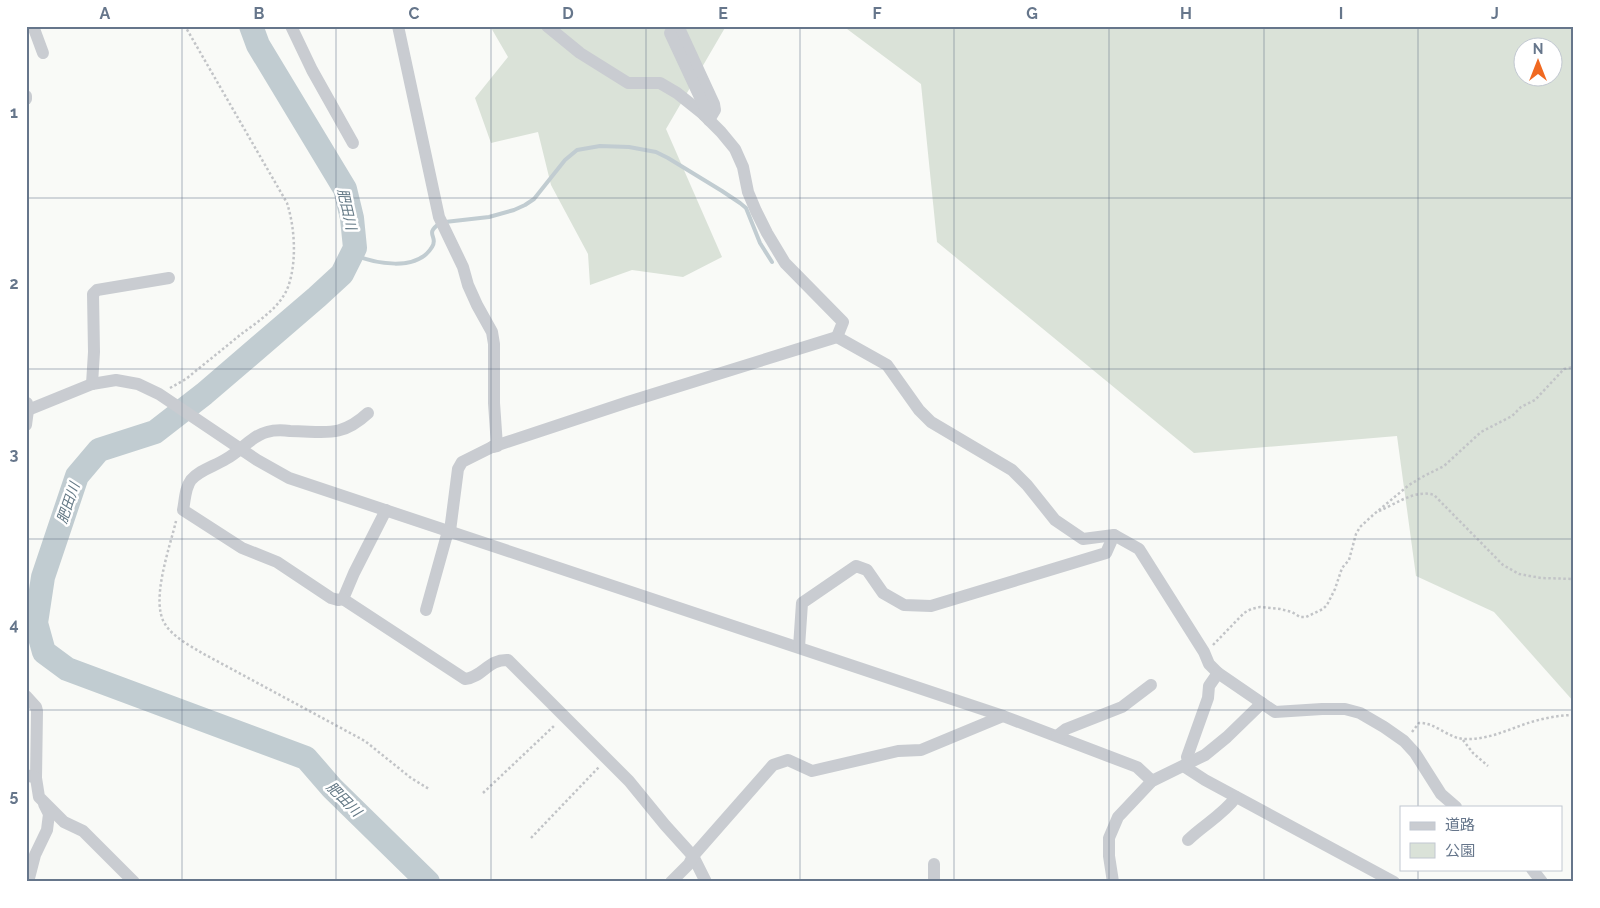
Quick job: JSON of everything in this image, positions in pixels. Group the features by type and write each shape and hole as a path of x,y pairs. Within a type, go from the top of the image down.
{"street":[{"path":"33,26 42,53"},
{"path":"291,26 352,143"},
{"path":"398,26 439,217 463,267 477,306 492,332 494,344 496,446 492,447"},
{"path":"547,26 580,53 628,83 660,83 677,93 721,132 735,149 743,167 748,192 756,211 785,263 843,322 837,336"},
{"path":"674,30 714,104 715,110 706,117"},
{"path":"92,384 94,352 93,294 97,290 169,278"},
{"path":"426,610 449,531 458,469 462,462 492,447 837,336 888,365 918,410 931,422 1012,470 1055,520 1082,538 1114,535 1139,549 1204,652 1209,664 1218,673 1275,712 1322,708 1360,712 1404,741 1415,753 1441,794 1455,806"},
{"path":"26,425 27,407 92,384 116,380 138,384 163,397 257,460 289,478 1003,716 1138,767 1152,781"},
{"path":"368,413 358,422 337,431 325,433 276,430 255,436 241,449 192,479 188,485 184,510 242,548 277,562 330,598 343,599 465,679 472,678 498,659 508,660 629,781 693,856 706,882"},
{"path":"343,599 386,510"},
{"path":"799,647 802,603 856,566 867,570 884,593 904,605 931,606 1106,553 1114,535"},
{"path":"1187,765 1187,757 1208,698 1209,686 1218,673"},
{"path":"1057,736 1066,730 1122,707 1151,685"},
{"path":"26,696 36,707 37,711 31,776 39,797 64,822 83,831 134,882"},
{"path":"1113,882 1109,856 1110,838 1118,817 1152,781 1205,756 1262,703"},
{"path":"671,882 773,765 788,760 812,771 898,751 921,750 1003,716"},
{"path":"1187,765 1205,780 1394,882"},
{"path":"1188,840 1197,831 1214,820 1236,797"},
{"path":"28,882 35,855 47,830 48,814 44,807 44,802"},
{"path":"934,864 934,882"},
{"path":"1533,870 1542,882"}],"path":[{"path":"163,397 272,311 288,287 293,262 294,237 292,218 287,203 185,26"},
{"path":"1204,652 1218,641 1244,613 1251,609 1260,607 1280,609 1292,612 1300,617 1306,617 1323,609 1327,605 1342,568 1349,560 1356,534 1375,513 1409,485 1444,466 1481,432 1512,416 1521,407 1535,400 1564,369 1574,367"},
{"path":"1375,513 1421,493 1434,495 1503,565 1519,574 1541,578 1574,579"},
{"path":"184,510 178,516 159,592 159,609 166,626 181,640 202,653 365,741 411,778 429,789"},
{"path":"483,792 565,715"},
{"path":"1404,741 1419,723 1425,722 1463,739 1487,737 1526,723 1574,715"},
{"path":"1463,739 1473,753 1488,766"},
{"path":"531,838 607,758"}],"green space":[{"path":"490,26 726,26 666,129 722,257 683,277 632,270 590,285 588,254 551,185 538,132 491,143 475,98 508,57"},
{"path":"843,26 1574,26 1574,702 1494,612 1416,576 1397,436 1194,453 937,242 921,84"}],"waterway":[{"name":"肥田川","path":"251,26 258,45 345,189 352,218 355,248 342,274 204,394 155,432 99,450 77,476 43,577 36,623 44,652 67,669 306,758 332,788 428,882"},
{"path":"445,222 489,217 525,205 534,199 565,160 577,150 600,146 629,147 656,152 668,158 740,203 746,208 760,243 772,262"},
{"path":"352,254 383,263 395,264 416,260 425,255 434,244 432,233 439,224"}]}
